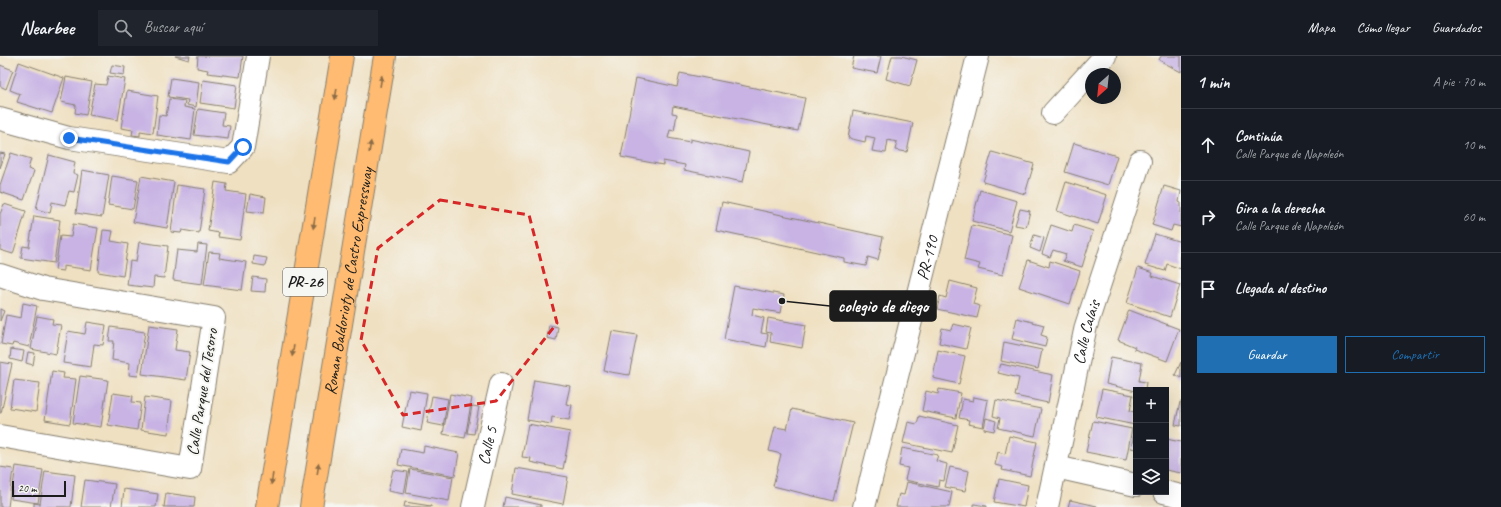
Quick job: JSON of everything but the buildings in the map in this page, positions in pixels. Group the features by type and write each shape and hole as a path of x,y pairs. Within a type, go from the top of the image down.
{"highway":[{"name":"PR-26","path":"267,507 342,56"},
{"name":"Roman Baldorioty de Castro Expressway","path":"312,507 385,56"}],"street":[{"path":"0,119 69,138 229,162 243,147 258,56"},
{"name":"PR-190","path":"864,507 978,56"},
{"path":"1053,113 1105,56"},
{"name":"Calle Calais","path":"1047,507 1086,326 1140,161"},
{"name":"Calle Parque del Tesoro","path":"0,276 44,289 214,318 190,469 0,436"},
{"name":"Calle 5","path":"473,507 501,384"},
{"path":"1056,467 1133,485"},
{"path":"1169,493 1181,496"}],"highlighted area":[{"path":"440,200 529,215 557,323 496,401 403,415 361,340 378,248"}],"place":[{"name":"colegio de diego","path":"782,301"}],"route":[{"path":"69,138 229,162 243,147"}]}
